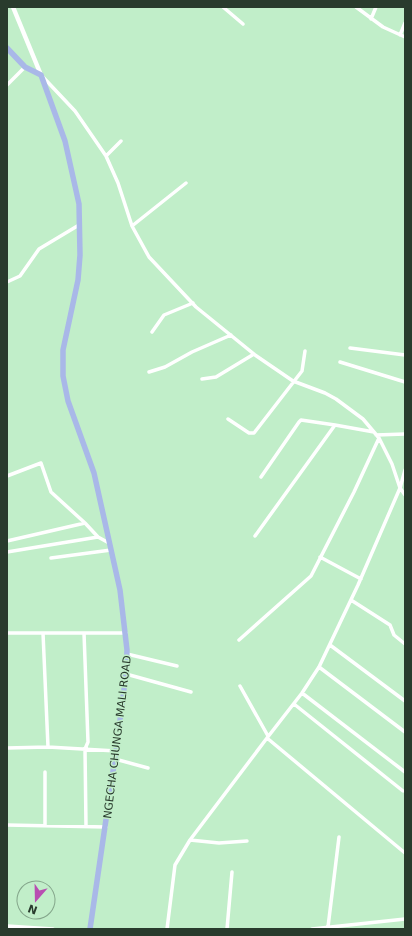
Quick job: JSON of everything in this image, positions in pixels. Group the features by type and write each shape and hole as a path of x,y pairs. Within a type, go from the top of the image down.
{"main road":[{"path":"7,48 10,55 25,66 42,75"},
{"name":"NGECHA CHUNGA MALI ROAD","path":"42,75 65,141 79,204 80,255 78,280 63,350 63,376 68,401 94,473 120,590 126,633 126,674 106,826 90,929"}],"street":[{"path":"13,7 42,75 75,111 106,156 118,183 132,226 149,258 192,303 254,354 293,381 325,393 336,399 363,419 376,435 392,464 400,488 405,494"},
{"path":"223,7 243,24"},
{"path":"356,7 382,27 405,37"},
{"path":"371,19 376,7"},
{"path":"400,35 405,23"},
{"path":"7,85 25,66"},
{"path":"106,156 121,141"},
{"path":"132,226 186,183"},
{"path":"7,282 20,276 39,249 79,225"},
{"path":"152,332 164,315 192,303"},
{"path":"149,372 231,335"},
{"path":"350,348 405,355"},
{"path":"228,419 249,433 254,433 302,371 305,350"},
{"path":"202,380 216,377 254,354"},
{"path":"340,362 405,382"},
{"path":"261,477 300,421 335,426 376,435 405,434"},
{"path":"255,536 335,426"},
{"path":"239,640 311,576 354,492 376,435"},
{"path":"7,476 41,463 51,492 86,523 98,537 109,543"},
{"path":"167,929 175,865 190,840 267,737 294,704 319,668 352,600 400,488 405,470"},
{"path":"7,541 86,523"},
{"path":"7,552 98,537"},
{"path":"51,558 111,550"},
{"path":"320,557 361,579"},
{"path":"352,600 390,625 394,635 405,644"},
{"path":"7,633 126,633"},
{"path":"44,633 48,747"},
{"path":"84,633 88,742 85,749 86,826"},
{"path":"330,645 405,701"},
{"path":"127,654 177,666"},
{"path":"319,668 405,732"},
{"path":"126,674 191,692"},
{"path":"240,686 267,737 405,853"},
{"path":"302,693 405,772"},
{"path":"294,704 403,791"},
{"path":"7,748 48,747 116,750"},
{"path":"115,759 148,768"},
{"path":"44,772 45,826"},
{"path":"7,825 106,826"},
{"path":"328,927 339,837"},
{"path":"190,840 219,843 247,841"},
{"path":"227,929 232,872"},
{"path":"312,929 405,919"},
{"path":"7,926 53,929"}]}
